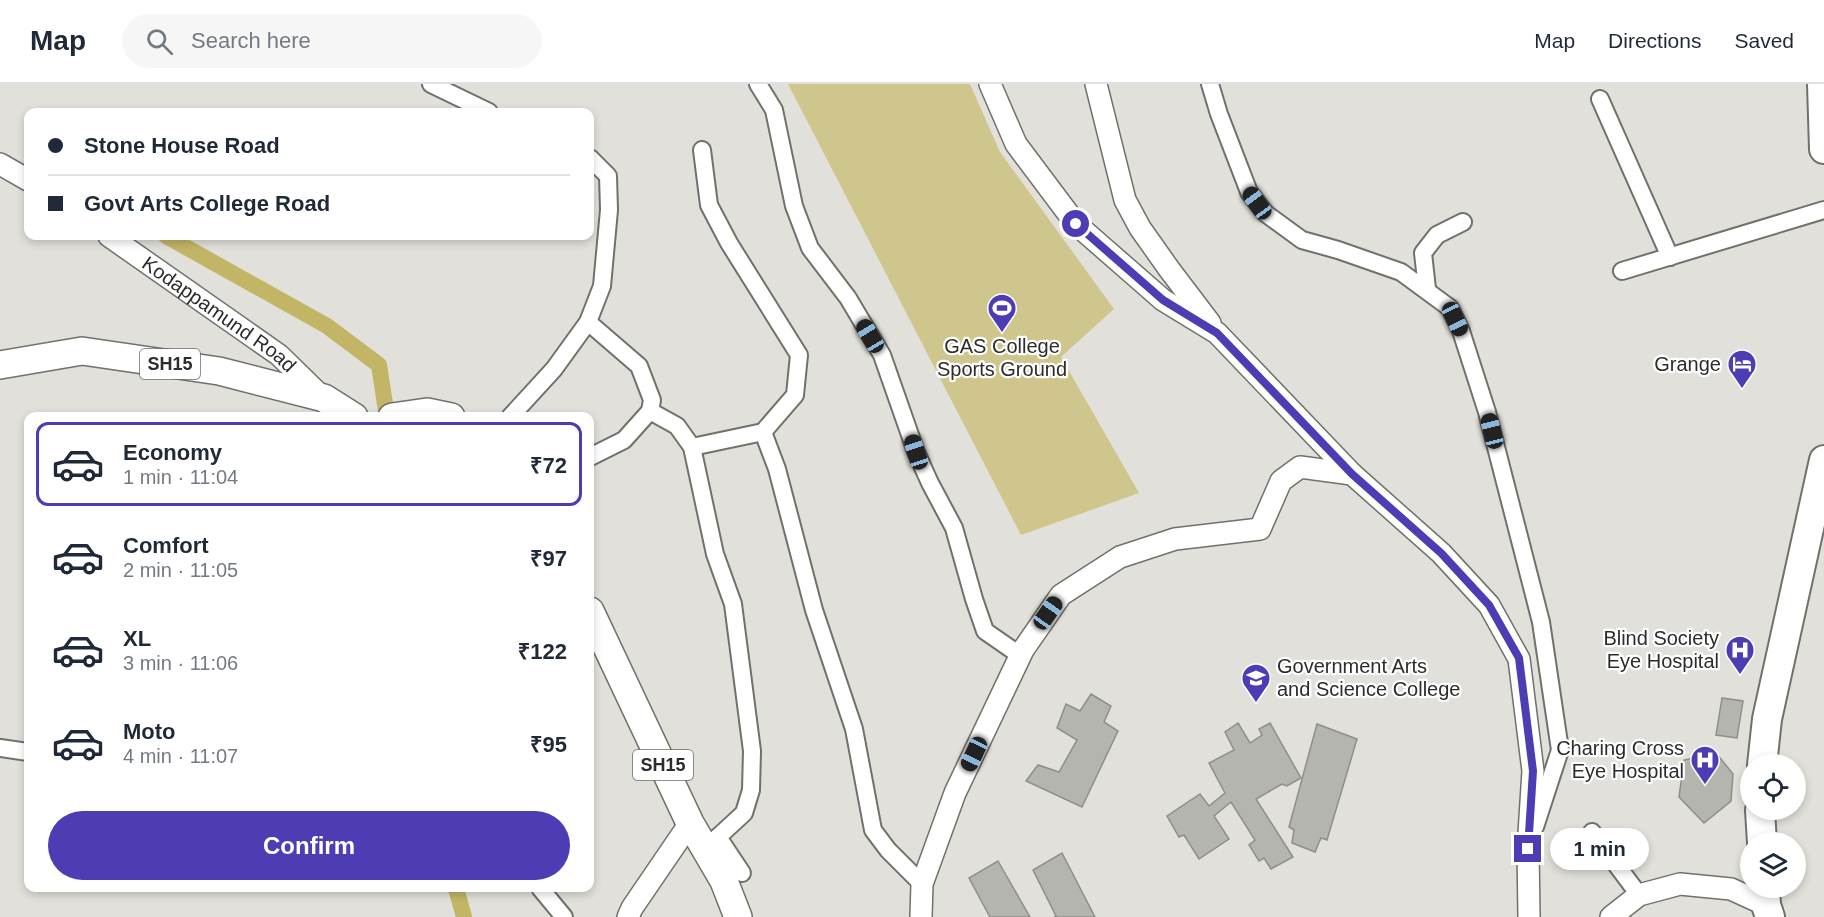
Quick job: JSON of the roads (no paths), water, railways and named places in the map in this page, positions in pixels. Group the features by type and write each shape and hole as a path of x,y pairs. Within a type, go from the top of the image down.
{"highway":[{"path":"1822,84 1824,149"},
{"path":"1763,754 1767,719 1823,470"}],"main road":[{"name":"SH15","path":"0,365 82,351 219,371 338,407"},
{"name":"SH15","path":"594,619 690,823 711,843 738,917"}],"street":[{"path":"431,84 481,108"},
{"path":"758,84 774,110 794,206 810,248 848,298 882,355 916,452 954,528 974,599 986,631 1021,656"},
{"path":"990,84 1016,144 1076,224 1163,300 1217,333"},
{"path":"1096,84 1125,200 1140,228 1168,269 1217,333 1352,474 1441,553 1489,605 1519,658 1533,771 1528,849 1529,917"},
{"path":"1210,84 1249,192 1265,213 1302,240 1401,272 1450,308 1461,330 1487,412 1541,622 1560,750 1528,849"},
{"path":"1600,99 1670,257"},
{"path":"692,447 763,432 795,395 799,356 729,243 709,205 702,150"},
{"path":"515,412 554,369 588,322 602,286 609,210 608,176 594,162"},
{"path":"5,166 24,178"},
{"path":"1622,271 1824,210"},
{"path":"1427,290 1423,253 1437,235 1462,222"},
{"name":"Kodappamund Road","path":"115,240 279,356 338,407"},
{"path":"588,322 639,366 651,400 650,411 624,440 594,455"},
{"path":"650,411 678,426 692,447 716,554 733,604 752,751 751,790 744,813 711,843 742,873"},
{"path":"763,432 777,469 814,610 854,729 873,830 888,850 922,884"},
{"path":"921,917 922,884 955,793 1021,656 1061,595 1120,557 1175,539 1260,530 1281,481 1300,468 1352,474"},
{"path":"0,748 24,751"},
{"path":"628,917 690,823"},
{"path":"1592,832 1639,895"},
{"path":"1611,917 1639,895 1680,884 1731,889 1767,903"},
{"path":"543,892 564,917"}],"waterway":[{"path":"173,240 327,326 379,365 386,412"},
{"path":"457,892 464,917"}],"place":[{"name":"GAS College Sports Ground","path":"1002,334"},
{"name":"Grange","path":"1742,390"},
{"name":"Blind Society Eye Hospital","path":"1740,676"},
{"name":"Government Arts and Science College","path":"1256,704"},
{"name":"Charing Cross Eye Hospital","path":"1705,786"}]}
